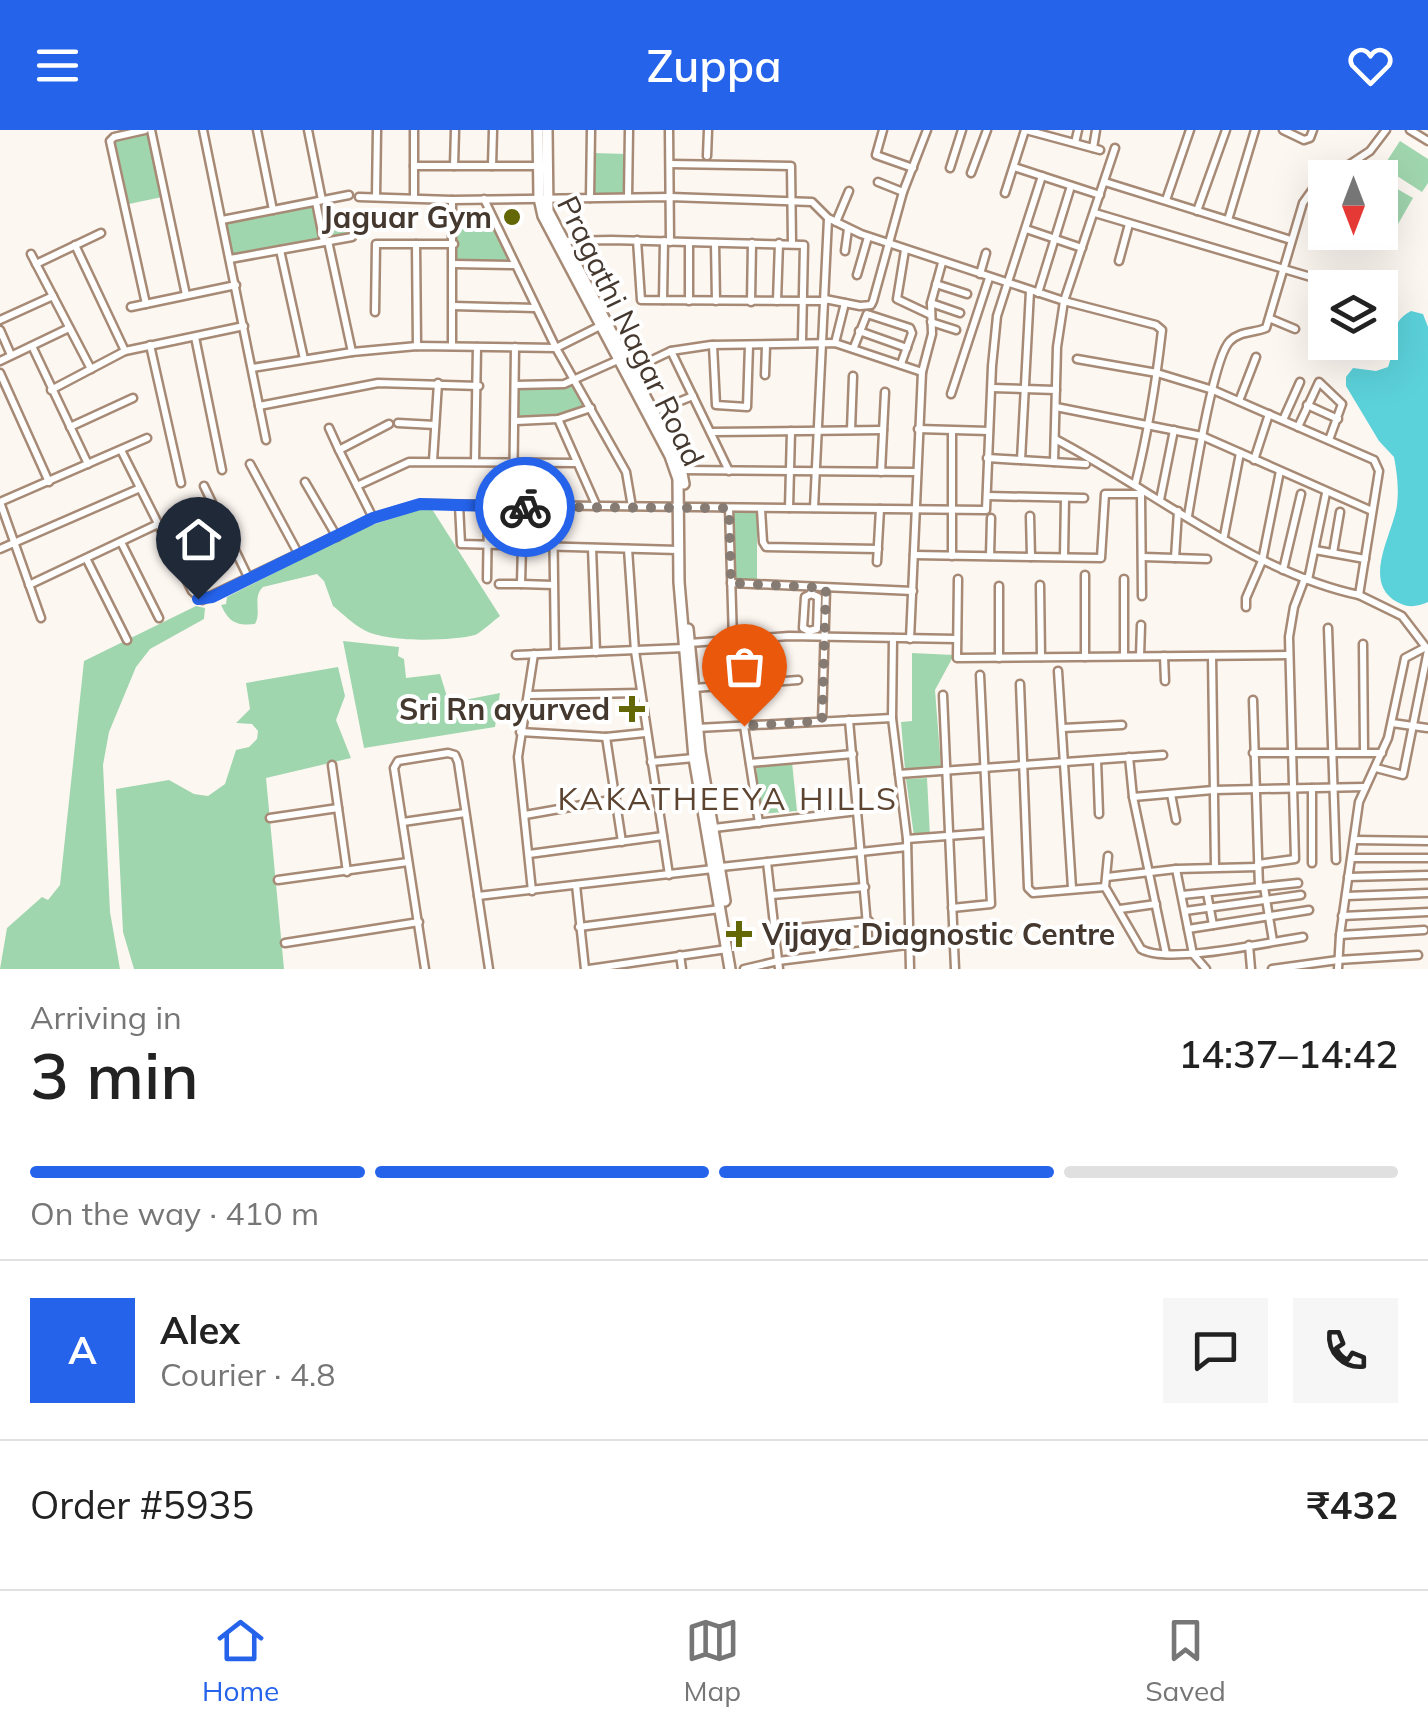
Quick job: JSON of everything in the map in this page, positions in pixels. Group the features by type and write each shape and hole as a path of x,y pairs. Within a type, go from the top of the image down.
{"main road":[{"name":"Pragathi Nagar Road","path":"538,130 538,166 552,234 675,467 686,646 732,969"},
{"name":"Pragathi Nagar Road","path":"547,130 543,198 548,211 682,470 678,550 694,758 717,868 732,969"}],"street":[{"path":"146,304 110,141 148,130 186,296"},
{"path":"203,130 266,440"},
{"path":"257,130 273,210"},
{"path":"308,130 326,242 352,352"},
{"path":"376,196 377,130"},
{"path":"414,130 414,197"},
{"path":"454,166 455,130"},
{"path":"492,166 493,130"},
{"path":"590,198 591,130"},
{"path":"628,197 629,130"},
{"path":"663,300 670,198 669,130"},
{"path":"708,130 708,156"},
{"path":"883,130 876,155 913,168"},
{"path":"637,240 639,297 689,301 825,300 867,306 874,301 904,192 926,130"},
{"path":"950,168 962,130"},
{"path":"971,173 987,130"},
{"path":"1005,193 1026,130 1096,149 1096,130"},
{"path":"1074,143 1078,130"},
{"path":"1166,200 1190,130"},
{"path":"1197,211 1226,130"},
{"path":"1228,220 1256,130"},
{"path":"1283,130 1304,140 1310,138 1313,130"},
{"path":"1355,160 1370,150 1386,130"},
{"path":"1410,130 1428,141"},
{"path":"1054,462 1057,347 1064,302 1115,148"},
{"path":"670,164 791,166 792,244"},
{"path":"414,166 538,166"},
{"path":"1014,167 1100,195"},
{"path":"121,450 198,599 205,600 373,518 420,504 986,510 997,316 1042,176"},
{"path":"878,182 904,192"},
{"path":"1105,182 1291,240"},
{"path":"1021,460 1034,292 1071,186"},
{"path":"814,508 820,344 832,220 849,191"},
{"path":"222,220 348,195"},
{"path":"1188,516 1212,390 1225,347 1242,333 1266,328 1308,196"},
{"path":"359,198 628,197 812,202 848,229 905,250 1064,302 1160,327 1139,490 1142,596"},
{"path":"484,199 556,348 626,472 632,508"},
{"path":"452,200 452,346"},
{"path":"1094,213 1308,277"},
{"path":"1119,261 1129,224"},
{"path":"845,252 848,229"},
{"path":"1026,229 1082,248"},
{"path":"36,264 101,232"},
{"path":"857,275 868,236"},
{"path":"230,260 352,237"},
{"path":"564,242 637,240 804,246 802,340"},
{"path":"689,243 689,301"},
{"path":"716,243 716,301"},
{"path":"752,243 752,302"},
{"path":"777,301 779,243"},
{"path":"376,312 376,244 454,244"},
{"path":"416,244 417,346"},
{"path":"75,245 126,351"},
{"path":"280,250 304,359"},
{"path":"905,250 896,296 899,302 956,330"},
{"path":"980,274 986,253"},
{"path":"31,254 90,370"},
{"path":"910,639 922,372 931,342 931,303 942,262"},
{"path":"454,264 514,266"},
{"path":"951,394 989,278"},
{"path":"936,284 967,294"},
{"path":"131,307 236,285"},
{"path":"0,320 53,296"},
{"path":"834,343 846,303"},
{"path":"931,303 960,313"},
{"path":"453,306 536,308"},
{"path":"854,347 864,316 873,314 910,328 912,333 902,364"},
{"path":"1270,319 1294,330"},
{"path":"51,390 126,351 244,326"},
{"path":"252,368 417,346 556,348 600,326"},
{"path":"0,361 70,328"},
{"path":"0,330 12,356"},
{"path":"859,331 907,348"},
{"path":"194,337 222,470"},
{"path":"631,370 671,351 834,343 922,372"},
{"path":"150,345 182,483"},
{"path":"713,346 715,404 748,407 749,345"},
{"path":"32,346 88,464"},
{"path":"475,462 478,346"},
{"path":"766,346 766,375"},
{"path":"513,506 515,348"},
{"path":"671,351 729,471"},
{"path":"1238,401 1256,357"},
{"path":"1077,359 1157,373 1212,390 1377,464 1359,595"},
{"path":"515,384 556,386 618,360"},
{"path":"0,373 50,482"},
{"path":"851,430 853,376"},
{"path":"1283,420 1300,382"},
{"path":"1298,427 1319,382 1342,404 1329,440"},
{"path":"260,406 378,383 478,386"},
{"path":"433,461 438,383"},
{"path":"992,388 1056,390"},
{"path":"882,472 885,392"},
{"path":"653,412 693,396"},
{"path":"70,427 133,398"},
{"path":"1308,404 1338,419"},
{"path":"1056,407 1202,436 1372,512"},
{"path":"516,421 558,419 591,408"},
{"path":"1254,460 1269,414"},
{"path":"558,419 597,507"},
{"path":"339,450 393,423 435,425"},
{"path":"328,428 373,518"},
{"path":"918,429 989,431"},
{"path":"711,432 883,430"},
{"path":"952,430 952,556"},
{"path":"1160,500 1174,430"},
{"path":"789,508 792,431"},
{"path":"41,618 0,502 148,438"},
{"path":"1055,439 1262,560 1359,595 1402,616 1428,650 1403,775 1376,768"},
{"path":"1224,536 1240,453"},
{"path":"987,458 1086,464"},
{"path":"357,486 409,462 575,463"},
{"path":"250,464 300,556"},
{"path":"682,470 917,472"},
{"path":"1246,607 1262,560 1280,471"},
{"path":"305,482 336,537"},
{"path":"204,486 249,579"},
{"path":"0,548 138,488"},
{"path":"914,556 1101,558 1106,494 1139,490"},
{"path":"1107,876 1176,868 1258,866 1295,859 1289,655 1294,607 1315,550 1326,493"},
{"path":"1284,570 1301,494"},
{"path":"986,496 1084,498"},
{"path":"1064,558 1065,498"},
{"path":"460,505 461,544 678,550"},
{"path":"522,584 523,506"},
{"path":"553,507 555,653"},
{"path":"729,508 732,640"},
{"path":"761,509 762,542 766,546 878,550"},
{"path":"878,562 880,509"},
{"path":"1174,558 1178,510"},
{"path":"487,579 488,512"},
{"path":"1333,553 1340,512"},
{"path":"1030,516 1030,557"},
{"path":"990,556 991,518"},
{"path":"29,586 158,524"},
{"path":"122,544 159,618"},
{"path":"592,548 596,652"},
{"path":"628,549 634,652 669,875"},
{"path":"1315,550 1365,559"},
{"path":"1143,557 1207,559"},
{"path":"87,560 127,640"},
{"path":"1084,575 1085,657"},
{"path":"958,578 957,658 1289,655"},
{"path":"1124,579 1124,656"},
{"path":"731,583 812,591 912,591"},
{"path":"499,584 553,585"},
{"path":"1040,585 1041,657"},
{"path":"999,586 999,658"},
{"path":"822,721 826,588"},
{"path":"809,634 803,628 805,597 812,591"},
{"path":"809,634 817,629 818,597 812,591"},
{"path":"1140,656 1141,624"},
{"path":"1328,628 1336,860"},
{"path":"516,655 634,652 809,634 958,639"},
{"path":"892,638 892,718 907,843 910,969"},
{"path":"1362,644 1364,751"},
{"path":"1338,964 1359,802 1392,723 1404,658 1424,648"},
{"path":"532,891 518,757 534,654"},
{"path":"1164,656 1165,680"},
{"path":"1212,656 1214,867"},
{"path":"1058,672 1072,888"},
{"path":"952,908 991,904 980,675"},
{"path":"694,688 798,680"},
{"path":"1020,684 1028,888 1034,893 1105,887"},
{"path":"528,694 640,694"},
{"path":"943,695 954,969"},
{"path":"1253,700 1258,866 1273,941"},
{"path":"698,728 892,718"},
{"path":"850,720 870,949"},
{"path":"1392,723 1427,728"},
{"path":"1063,728 1122,724"},
{"path":"744,726 759,823"},
{"path":"520,732 606,737 645,733"},
{"path":"606,737 622,842"},
{"path":"426,969 395,763 448,752 456,758 489,969"},
{"path":"1253,754 1382,753"},
{"path":"750,763 853,754"},
{"path":"899,774 1163,755"},
{"path":"1128,756 1133,798 1166,954"},
{"path":"651,762 694,758"},
{"path":"1097,760 1100,814"},
{"path":"332,765 347,872"},
{"path":"1312,788 1312,863"},
{"path":"1133,798 1213,790 1365,788"},
{"path":"1171,794 1176,820"},
{"path":"525,815 616,799"},
{"path":"270,818 338,808"},
{"path":"714,828 858,811"},
{"path":"403,822 465,812"},
{"path":"478,896 986,834"},
{"path":"529,854 663,836"},
{"path":"1354,840 1428,841"},
{"path":"1108,856 1105,887 1141,949 1150,954 1193,954 1303,937"},
{"path":"1352,858 1428,858"},
{"path":"278,880 408,862"},
{"path":"767,862 778,965"},
{"path":"1176,868 1193,954 1206,969"},
{"path":"1348,878 1428,875"},
{"path":"1182,896 1298,883"},
{"path":"576,885 587,969 642,965 727,949"},
{"path":"772,895 866,886"},
{"path":"1207,893 1212,926"},
{"path":"1346,896 1428,893"},
{"path":"1185,911 1301,895"},
{"path":"1120,909 1156,904"},
{"path":"579,928 721,909"},
{"path":"1188,930 1309,910"},
{"path":"1342,916 1428,912"},
{"path":"776,930 869,921"},
{"path":"284,943 419,922"},
{"path":"1340,935 1424,930"},
{"path":"744,969 1011,932"},
{"path":"1249,944 1251,969"},
{"path":"680,955 682,969"},
{"path":"1272,969 1418,955"}],"green space":[{"path":"149,133 162,197 129,204 115,140"},
{"path":"1400,141 1428,159 1428,183 1422,192 1398,177 1398,160 1388,160"},
{"path":"594,153 626,154 625,195 593,194"},
{"path":"1398,189 1413,198 1398,224"},
{"path":"329,200 333,219 344,217 347,233 233,257 225,221"},
{"path":"456,229 494,229 510,262 457,262"},
{"path":"572,382 587,407 556,416 516,418 518,387 557,387"},
{"path":"430,506 500,616 475,635 420,640 374,634 333,606 324,581 317,574 263,587 258,595 255,624 234,622 221,605 226,604 227,597 360,529"},
{"path":"731,510 757,510 757,579 732,579"},
{"path":"196,606 205,608 204,619 150,649 136,667 109,732 103,765 110,912 120,969 0,969 7,928 42,897 48,900 60,885 84,661"},
{"path":"343,641 399,647 406,678 440,674 449,703 500,693 495,727 364,748"},
{"path":"912,653 954,655 935,690 941,767 905,770 901,722 912,721"},
{"path":"338,667 345,696 336,720 351,758 266,778 284,969 134,969 123,932 116,789 169,780 194,794 208,796 225,784 236,750 249,747 257,739 258,731 252,724 236,723 250,709 246,683"},
{"path":"792,762 797,811 760,814 756,766"},
{"path":"927,778 930,836 914,836 906,779"}],"water":[{"path":"1411,311 1423,314 1428,327 1428,602 1412,606 1397,602 1381,582 1382,557 1397,505 1394,457 1379,441 1346,386 1346,377 1353,368 1376,371 1388,367 1391,360 1398,360 1398,322"}],"way so far":[{"path":"525,507 729,508 731,583 826,588 822,721 744,726"}],"place":[{"name":"Jaguar Gym","path":"512,217"},
{"name":"Sri Rn ayurved","path":"632,709"},
{"name":"Vijaya Diagnostic Centre","path":"739,934"}],"district":[{"name":"KAKATHEEYA HILLS","path":"728,798"}],"route":[{"path":"198,599 212,597 373,518 420,504 525,507"}]}
